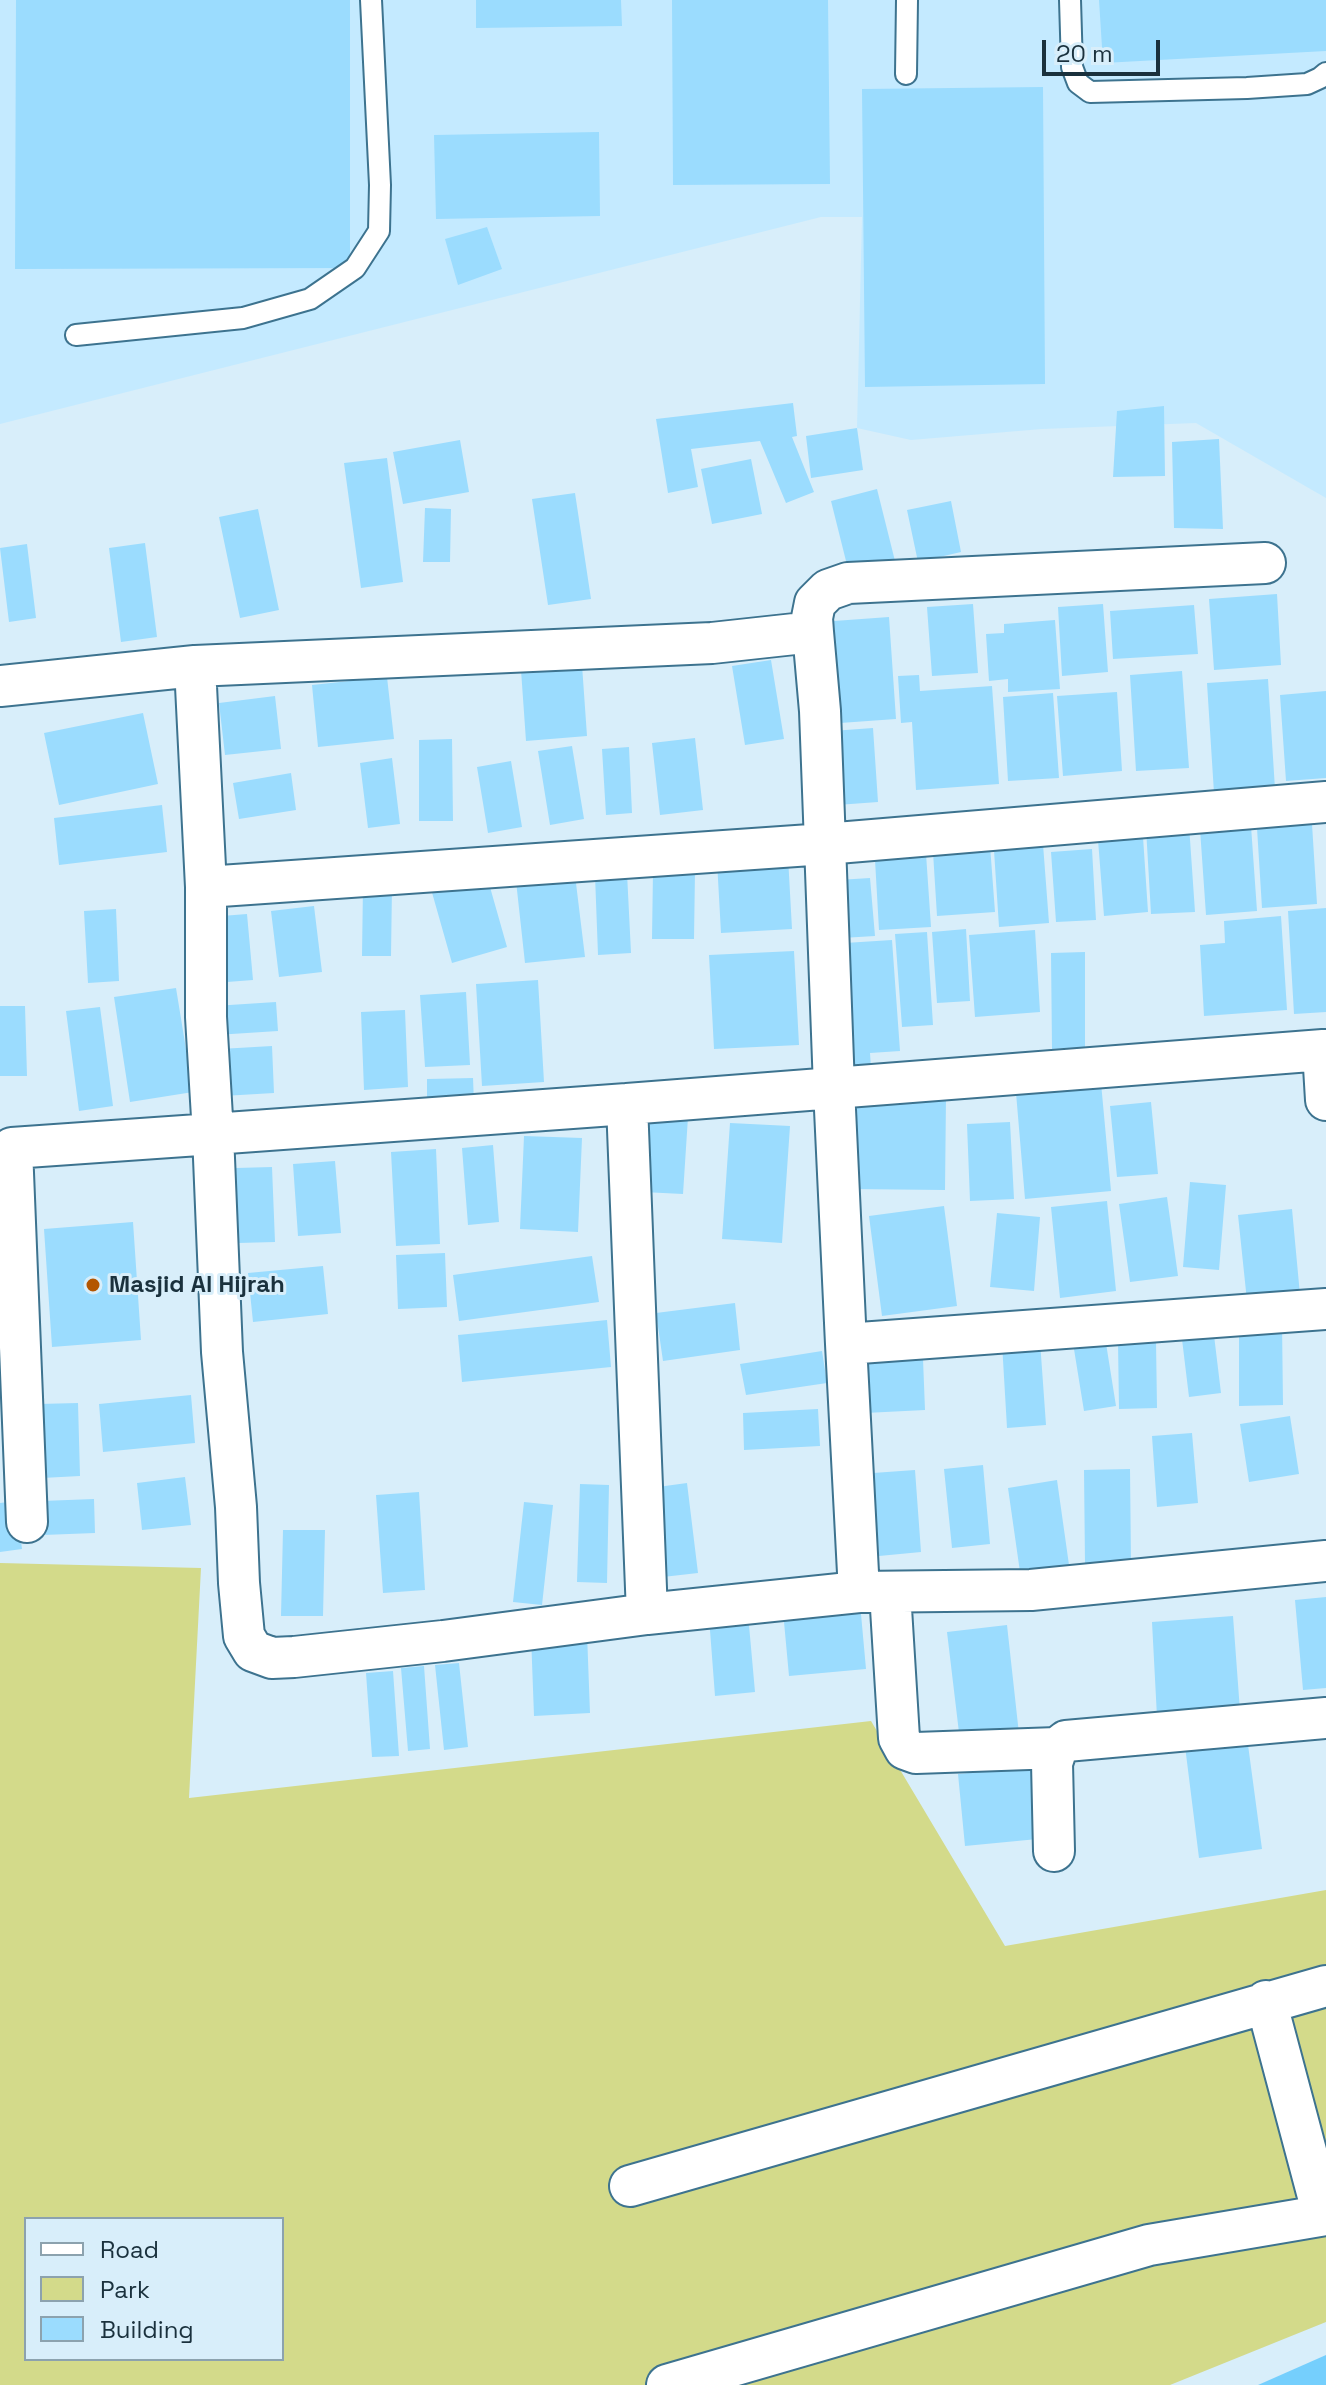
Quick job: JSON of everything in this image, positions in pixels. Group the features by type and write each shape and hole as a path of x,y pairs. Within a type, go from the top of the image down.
{"street":[{"path":"1057,1748 916,1753 905,1749 899,1738 874,1592 846,1344 820,711 812,618 815,603 828,590 848,583 1265,563"},
{"path":"0,686 195,666 712,643 813,632"},
{"path":"195,666 206,887 206,1017 222,1352 244,1636 253,1651 272,1658 294,1657 647,1614 874,1592 1031,1590 1326,1561"},
{"path":"206,887 825,844 1326,802"},
{"path":"27,1522 6,1148 1324,1050 1326,1100"},
{"path":"627,1104 647,1614"},
{"path":"846,1344 1326,1309"},
{"path":"1054,1851 1052,1763 1057,1748 1066,1741 1326,1718"},
{"path":"630,2186 1326,1986"},
{"path":"667,2385 1149,2245 1324,2215 1266,2001"}],"lane":[{"path":"76,335 243,318 310,299 355,268 379,231 380,185 371,0"},
{"path":"906,74 907,0"},
{"path":"1070,0 1072,67 1078,83 1090,92 1307,84 1326,73"}],"shaded area":[{"path":"0,0 1326,0 1326,498 1196,423 1042,429 911,440 857,428 862,217 821,217 0,424"}],"green space":[{"path":"0,1563 201,1568 189,1798 871,1721 1005,1946 1326,1890 1326,2322 1170,2385 0,2385"}],"water":[{"path":"1326,2355 1326,2385 1258,2385"}],"building":[{"path":"16,0 350,0 350,268 15,269"},
{"path":"476,0 621,0 622,26 476,28"},
{"path":"672,0 828,0 830,184 673,185"},
{"path":"1099,0 1326,0 1326,51 1103,63"},
{"path":"1043,87 1045,384 865,387 862,89"},
{"path":"599,132 600,216 436,219 434,135"},
{"path":"487,227 502,269 458,285 445,239"},
{"path":"793,403 797,436 792,437 814,492 786,503 760,441 691,449 698,487 668,493 656,419"},
{"path":"1164,406 1165,476 1113,477 1117,411"},
{"path":"857,428 863,470 811,478 806,436"},
{"path":"1219,439 1223,529 1174,528 1172,442"},
{"path":"460,440 469,492 403,504 393,452"},
{"path":"387,458 403,582 361,588 344,463"},
{"path":"751,459 762,514 712,524 701,469"},
{"path":"877,489 896,565 850,577 831,501"},
{"path":"575,493 591,599 548,605 532,499"},
{"path":"951,501 961,552 918,562 907,510"},
{"path":"425,508 451,509 450,562 423,562"},
{"path":"258,509 279,610 240,618 219,517"},
{"path":"145,543 157,637 121,642 109,548"},
{"path":"27,544 36,618 9,622 0,548"},
{"path":"1277,594 1281,665 1214,670 1209,599"},
{"path":"973,604 978,673 932,676 927,607"},
{"path":"1103,604 1108,672 1062,676 1058,607"},
{"path":"1194,605 1198,654 1113,659 1110,611"},
{"path":"889,617 896,719 840,723 834,621"},
{"path":"1055,620 1060,689 1008,692 1008,679 989,681 986,634 1004,633 1004,624"},
{"path":"771,660 784,739 745,745 732,666"},
{"path":"582,665 587,736 526,741 521,670"},
{"path":"1182,671 1189,768 1136,771 1130,675"},
{"path":"919,675 920,691 992,686 999,784 916,790 912,722 901,723 898,676"},
{"path":"387,677 394,739 318,747 312,685"},
{"path":"1268,679 1275,789 1214,793 1207,683"},
{"path":"1326,691 1326,778 1286,781 1280,695"},
{"path":"1117,692 1122,771 1063,776 1057,696"},
{"path":"1053,693 1059,778 1008,781 1003,697"},
{"path":"275,696 281,749 225,755 219,703"},
{"path":"143,713 158,784 59,805 44,733"},
{"path":"873,728 878,802 837,805 832,731"},
{"path":"695,738 703,810 660,815 652,743"},
{"path":"452,739 453,821 419,821 419,740"},
{"path":"572,746 584,819 550,825 538,751"},
{"path":"629,747 632,813 606,815 602,749"},
{"path":"392,758 400,824 368,828 360,763"},
{"path":"511,761 522,827 488,833 477,767"},
{"path":"291,773 296,810 239,819 233,783"},
{"path":"162,805 167,852 59,865 54,818"},
{"path":"1312,824 1317,904 1262,908 1257,828"},
{"path":"1189,825 1195,912 1151,914 1146,828"},
{"path":"1251,826 1257,911 1206,915 1200,829"},
{"path":"1042,831 1049,923 999,927 993,835"},
{"path":"989,832 995,912 937,916 932,836"},
{"path":"1143,837 1148,912 1104,916 1098,840"},
{"path":"925,839 931,927 879,930 874,842"},
{"path":"1092,849 1096,920 1056,922 1051,852"},
{"path":"788,857 792,929 721,933 717,861"},
{"path":"653,871 695,871 694,939 652,939"},
{"path":"486,873 507,947 452,963 431,889"},
{"path":"627,873 631,953 598,955 595,875"},
{"path":"575,875 585,957 525,963 516,881"},
{"path":"870,878 875,936 842,938 838,880"},
{"path":"363,886 392,886 391,956 362,956"},
{"path":"314,906 322,972 279,977 271,911"},
{"path":"1326,908 1326,1012 1294,1014 1288,911"},
{"path":"116,909 119,981 88,983 84,911"},
{"path":"247,914 253,980 214,983 209,917"},
{"path":"1281,916 1287,1010 1204,1016 1200,945 1225,943 1224,921"},
{"path":"966,929 970,1001 937,1003 932,932"},
{"path":"1035,930 1040,1012 975,1017 969,935"},
{"path":"927,932 933,1025 902,1027 895,934"},
{"path":"892,940 900,1051 870,1053 871,1068 853,1069 845,943"},
{"path":"794,951 799,1045 714,1049 709,955"},
{"path":"1085,952 1085,1048 1052,1049 1051,953"},
{"path":"538,980 544,1082 482,1086 476,984"},
{"path":"176,988 193,1092 130,1102 114,997"},
{"path":"466,992 470,1065 425,1067 420,995"},
{"path":"276,1002 278,1031 216,1035 214,1006"},
{"path":"0,1006 25,1006 27,1076 0,1076"},
{"path":"100,1007 113,1106 79,1111 66,1011"},
{"path":"405,1010 408,1087 364,1090 361,1012"},
{"path":"272,1046 274,1093 223,1096 220,1049"},
{"path":"1100,1072 1111,1191 1025,1199 1015,1081"},
{"path":"473,1078 474,1103 427,1104 427,1079"},
{"path":"850,1097 946,1097 945,1190 849,1189"},
{"path":"1151,1102 1158,1174 1117,1177 1110,1106"},
{"path":"648,1115 688,1117 683,1194 643,1192"},
{"path":"1010,1122 1014,1199 970,1201 967,1124"},
{"path":"730,1123 790,1126 782,1243 722,1239"},
{"path":"524,1136 582,1138 578,1232 520,1229"},
{"path":"493,1145 499,1222 468,1225 462,1148"},
{"path":"436,1149 440,1244 396,1246 391,1152"},
{"path":"335,1161 341,1233 298,1236 293,1164"},
{"path":"272,1167 275,1242 238,1243 236,1168"},
{"path":"1190,1182 1226,1185 1219,1270 1183,1267"},
{"path":"1167,1197 1178,1276 1130,1282 1119,1204"},
{"path":"1107,1201 1116,1291 1060,1298 1051,1207"},
{"path":"944,1206 957,1306 882,1316 869,1216"},
{"path":"1292,1209 1300,1295 1247,1301 1238,1215"},
{"path":"997,1213 1040,1217 1034,1291 990,1287"},
{"name":"Masjid Al Hijrah","path":"133,1222 141,1340 52,1347 44,1229"},
{"path":"445,1253 447,1307 398,1309 396,1255"},
{"path":"592,1256 599,1302 459,1321 453,1275"},
{"path":"323,1266 328,1314 253,1322 248,1273"},
{"path":"735,1303 740,1350 663,1361 656,1313"},
{"path":"607,1320 611,1367 462,1382 458,1335"},
{"path":"1239,1322 1282,1322 1283,1405 1239,1406"},
{"path":"1213,1327 1221,1393 1189,1397 1181,1331"},
{"path":"1105,1337 1116,1406 1084,1411 1073,1343"},
{"path":"1040,1341 1046,1425 1007,1428 1002,1343"},
{"path":"1156,1341 1157,1408 1119,1409 1118,1342"},
{"path":"822,1351 827,1383 746,1395 740,1364"},
{"path":"923,1359 925,1410 865,1413 863,1360"},
{"path":"191,1395 195,1443 103,1452 99,1404"},
{"path":"78,1403 80,1476 42,1478 39,1404"},
{"path":"818,1409 820,1446 744,1450 743,1413"},
{"path":"1290,1416 1299,1474 1249,1482 1240,1424"},
{"path":"1192,1433 1198,1503 1157,1507 1152,1436"},
{"path":"983,1465 990,1544 952,1548 944,1469"},
{"path":"1130,1469 1131,1563 1085,1564 1084,1470"},
{"path":"915,1470 921,1552 879,1556 873,1473"},
{"path":"185,1477 191,1525 142,1530 137,1483"},
{"path":"1057,1480 1069,1565 1020,1572 1008,1488"},
{"path":"687,1483 698,1573 654,1578 643,1489"},
{"path":"580,1484 609,1485 607,1583 577,1582"},
{"path":"419,1492 425,1590 383,1593 376,1495"},
{"path":"94,1499 95,1533 43,1535 42,1501"},
{"path":"16,1501 22,1549 0,1552 0,1503"},
{"path":"524,1502 553,1505 542,1605 513,1602"},
{"path":"283,1530 325,1530 323,1616 281,1616"},
{"path":"1326,1597 1326,1688 1303,1690 1295,1600"},
{"path":"860,1603 866,1669 789,1676 783,1611"},
{"path":"748,1614 755,1692 715,1696 709,1617"},
{"path":"1233,1616 1240,1711 1157,1717 1152,1622"},
{"path":"1007,1625 1019,1734 960,1741 947,1632"},
{"path":"587,1633 590,1713 534,1716 531,1635"},
{"path":"459,1663 468,1747 444,1750 435,1665"},
{"path":"424,1666 430,1749 408,1751 401,1668"},
{"path":"393,1671 399,1756 372,1757 366,1673"},
{"path":"1246,1730 1262,1849 1199,1858 1184,1738"},
{"path":"1041,1766 1048,1838 965,1846 958,1774"}],"place":[{"name":"Masjid Al Hijrah","path":"93,1285"}]}
